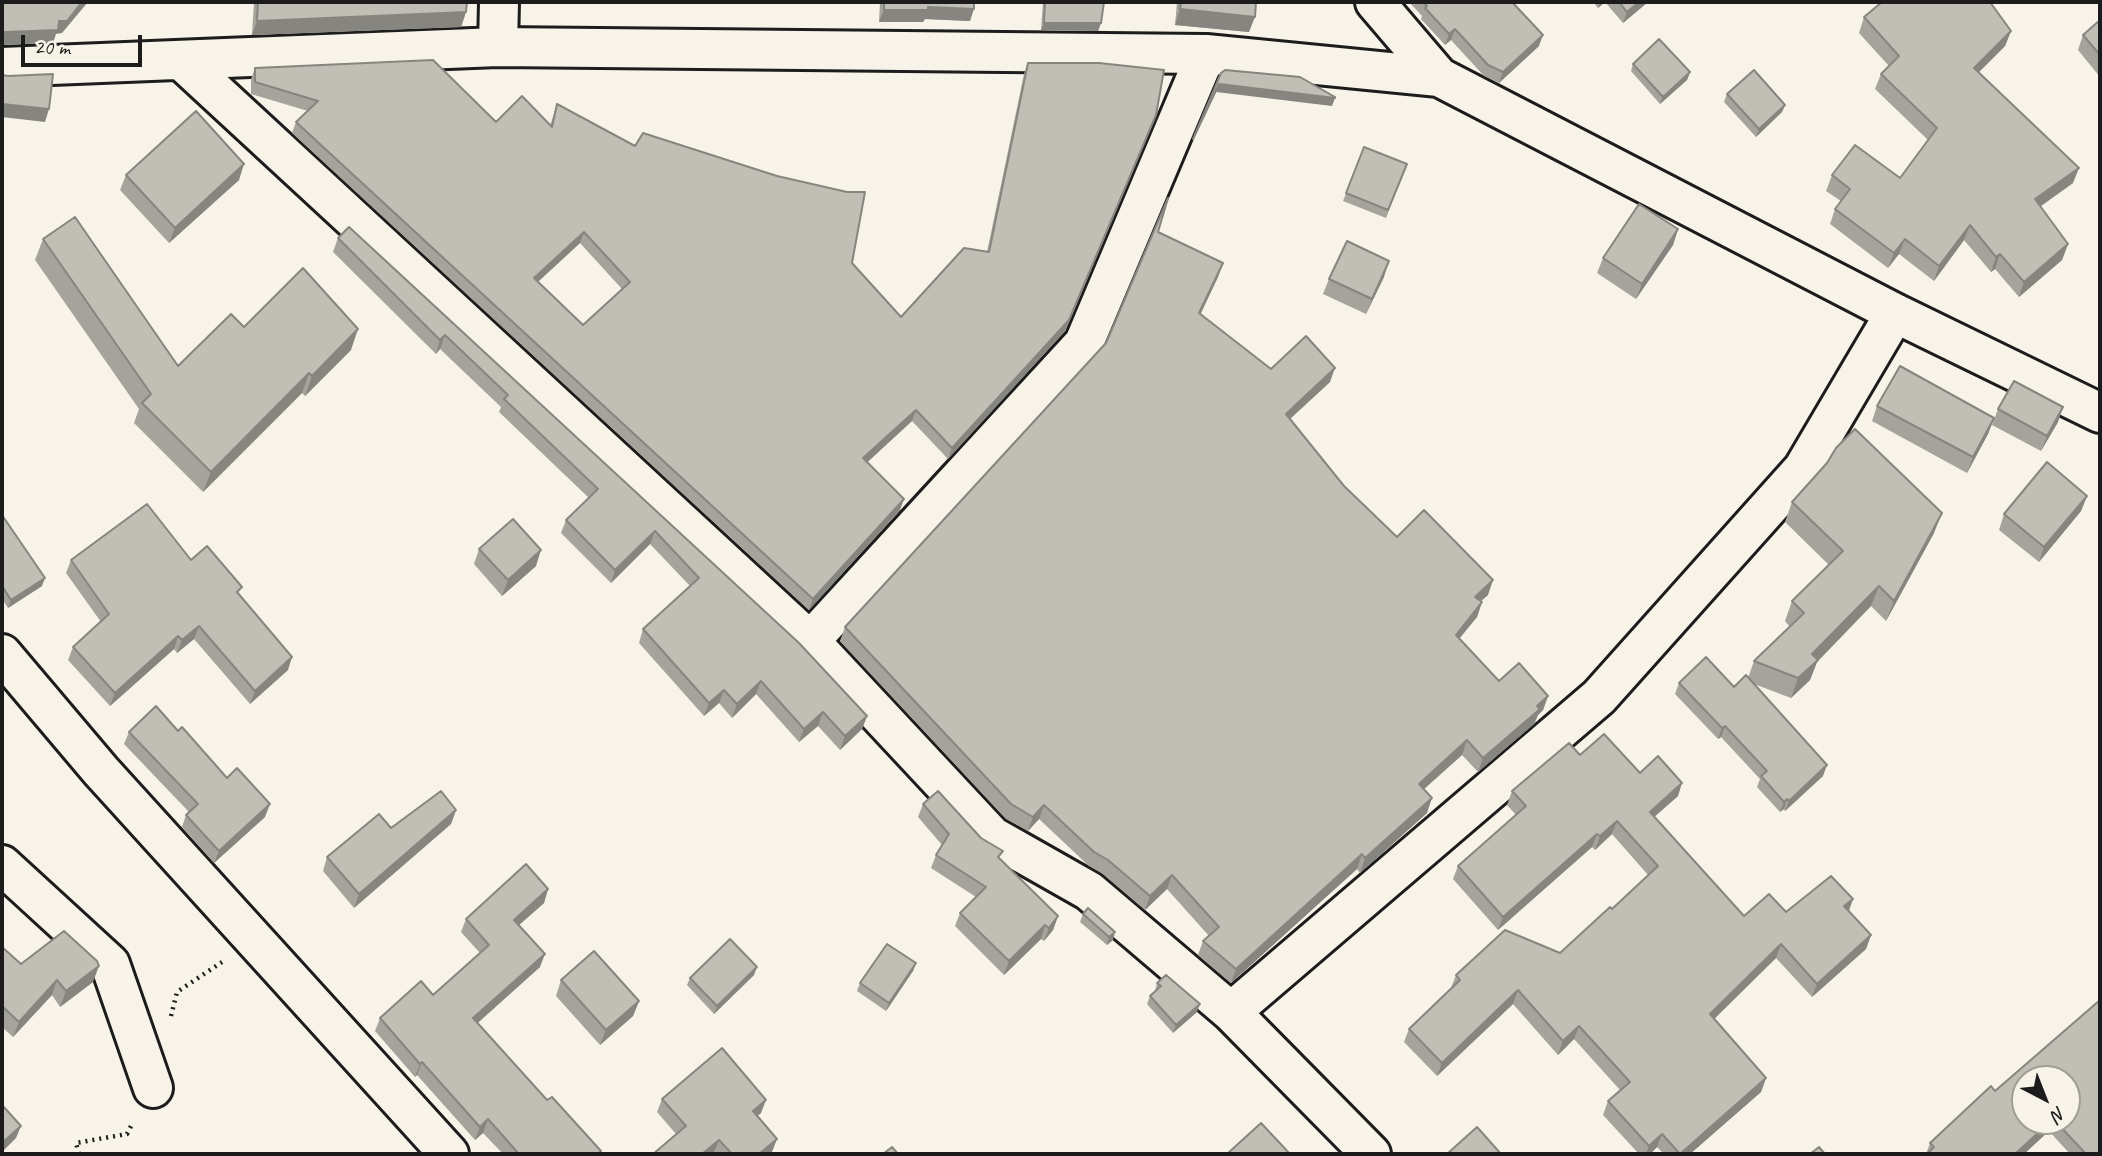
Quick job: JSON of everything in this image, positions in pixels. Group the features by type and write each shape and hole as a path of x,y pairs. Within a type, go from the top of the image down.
{"street":[{"path":"498,47 499,2"},
{"path":"1375,2 1438,77"},
{"path":"2,67 498,47 1206,54 1438,77 1895,313 2100,412"},
{"path":"810,641 1084,342 1206,54"},
{"path":"181,60 810,641 992,836 1089,891 1231,1012 1371,1154"},
{"path":"1231,1012 1599,697 1803,469 1895,313"},
{"path":"2,654 101,771 449,1154"},
{"path":"2,865 110,964 153,1088"}],"path":[{"path":"168,1028 177,992 255,940"},
{"path":"79,1154 76,1143 127,1134 153,1088"}],"building":[{"path":"2,2 82,2 67,21 59,21 58,30 2,33"},
{"path":"258,2 467,2 466,12 257,21"},
{"path":"884,2 974,2 974,9 928,7 928,10 884,10"},
{"path":"1045,2 1104,2 1101,23 1044,23"},
{"path":"1181,2 1256,2 1255,17 1180,9"},
{"path":"1423,2 1512,2 1543,35 1503,72 1488,65 1455,29 1449,34 1425,8 1427,6"},
{"path":"1619,2 1639,2 1627,12"},
{"path":"1882,2 1990,2 2011,31 1974,68 2079,168 2035,199 2068,244 2024,282 2000,254 1996,257 1970,225 1939,266 1905,239 1894,253 1835,209 1850,189 1832,175 1855,145 1900,178 1937,128 1881,74 1899,56 1864,17"},
{"path":"2100,20 2100,55 2083,35"},
{"path":"1659,39 1690,72 1663,97 1633,64"},
{"path":"433,60 496,122 522,96 552,127 557,104 635,146 643,133 777,176 847,192 865,192 852,263 901,317 964,248 989,252 1028,63 1099,63 1164,70 1156,115 1069,320 952,448 916,410 863,458 904,499 813,599 296,122 318,101 255,82 255,68","holes":["584,232 630,282 583,325 534,278"]},
{"path":"1225,70 1300,77 1335,98 1219,84 1193,139 1221,73"},
{"path":"1754,70 1785,105 1759,129 1727,94"},
{"path":"53,74 49,109 2,104 2,75"},
{"path":"196,111 244,164 175,228 126,175"},
{"path":"1364,147 1407,164 1388,210 1346,193"},
{"path":"1168,198 1158,232 1223,263 1199,313 1271,369 1306,336 1335,368 1286,414 1344,486 1397,537 1424,510 1493,580 1475,597 1482,602 1456,635 1499,681 1519,663 1548,696 1537,706 1540,709 1483,758 1467,740 1419,784 1432,798 1365,858 1362,854 1236,969 1203,941 1219,927 1172,875 1150,896 1108,860 1094,852 1044,805 1033,817 1011,804 845,627 1106,343"},
{"path":"1639,204 1678,229 1642,284 1603,258"},
{"path":"75,217 178,366 231,314 244,327 303,268 358,329 312,376 309,373 211,472 142,403 151,394 43,239"},
{"path":"349,227 799,643 867,716 845,736 823,712 804,729 761,681 737,704 724,690 709,703 643,629 699,578 655,531 615,570 566,520 598,489 504,399 508,395 445,335 440,340 338,238"},
{"path":"1347,241 1389,261 1372,299 1329,279"},
{"path":"1900,366 1994,418 1973,457 1877,406"},
{"path":"2014,381 2063,407 2047,436 1998,409"},
{"path":"1855,429 1942,513 1894,601 1879,586 1812,654 1818,660 1798,678 1754,661 1804,613 1792,601 1843,551 1792,502"},
{"path":"2047,462 2087,496 2044,547 2004,514"},
{"path":"147,504 191,560 207,546 242,587 237,592 292,657 255,691 199,626 182,640 178,636 115,693 73,647 109,614 71,560"},
{"path":"2,515 45,578 11,600 2,586"},
{"path":"513,519 541,550 508,580 479,549"},
{"path":"1706,657 1734,687 1746,675 1827,765 1789,801 1787,799 1784,802 1761,776 1767,771 1725,726 1722,728 1679,683"},
{"path":"156,706 178,731 182,727 227,778 237,768 270,804 219,851 186,815 198,804 129,732"},
{"path":"1604,734 1640,773 1658,756 1682,783 1650,812 1744,916 1769,894 1786,912 1831,876 1853,899 1844,906 1871,935 1817,984 1781,944 1710,1014 1766,1078 1680,1154 1662,1134 1649,1146 1608,1101 1630,1082 1579,1026 1563,1041 1518,990 1442,1063 1409,1029 1460,980 1456,975 1505,930 1560,953 1658,866 1617,821 1600,836 1597,834 1503,917 1458,866 1526,806 1512,791 1569,743 1580,755"},
{"path":"441,791 456,810 359,894 327,857 379,814 391,828"},
{"path":"938,791 981,838 1003,851 998,857 1058,916 1049,928 1045,925 1009,961 960,913 986,887 936,855 949,834 923,804"},
{"path":"526,864 548,889 514,920 545,954 473,1018 547,1100 552,1097 601,1151 597,1154 519,1154 488,1119 480,1127 380,1018 421,981 433,995 489,945 466,919"},
{"path":"1088,908 1115,932 1109,937 1083,914"},
{"path":"64,931 97,961 99,966 66,991 57,980 19,1022 2,1006 2,947 21,964"},
{"path":"730,939 757,967 717,1006 690,978"},
{"path":"887,944 916,963 889,1003 860,983"},
{"path":"594,951 639,1001 606,1030 561,980"},
{"path":"1166,975 1200,1004 1176,1025 1150,996 1161,986 1157,983"},
{"path":"2100,1000 2100,1154 2086,1154 2068,1135 2081,1135 2081,1065 2025,1065"},
{"path":"722,1048 766,1100 753,1111 777,1139 759,1154 732,1154 719,1140 702,1154 653,1154 686,1126 662,1099"},
{"path":"2011,1077 2011,1135 2036,1135 2015,1154 1927,1154 1934,1147 1930,1143 1991,1086 1995,1091"},
{"path":"2,1105 21,1126 2,1143"},
{"path":"1261,1123 1290,1154 1227,1154"},
{"path":"1477,1127 1501,1154 1447,1154"},
{"path":"892,1147 898,1154 883,1154"},
{"path":"1819,1147 1825,1154 1810,1154"}]}
